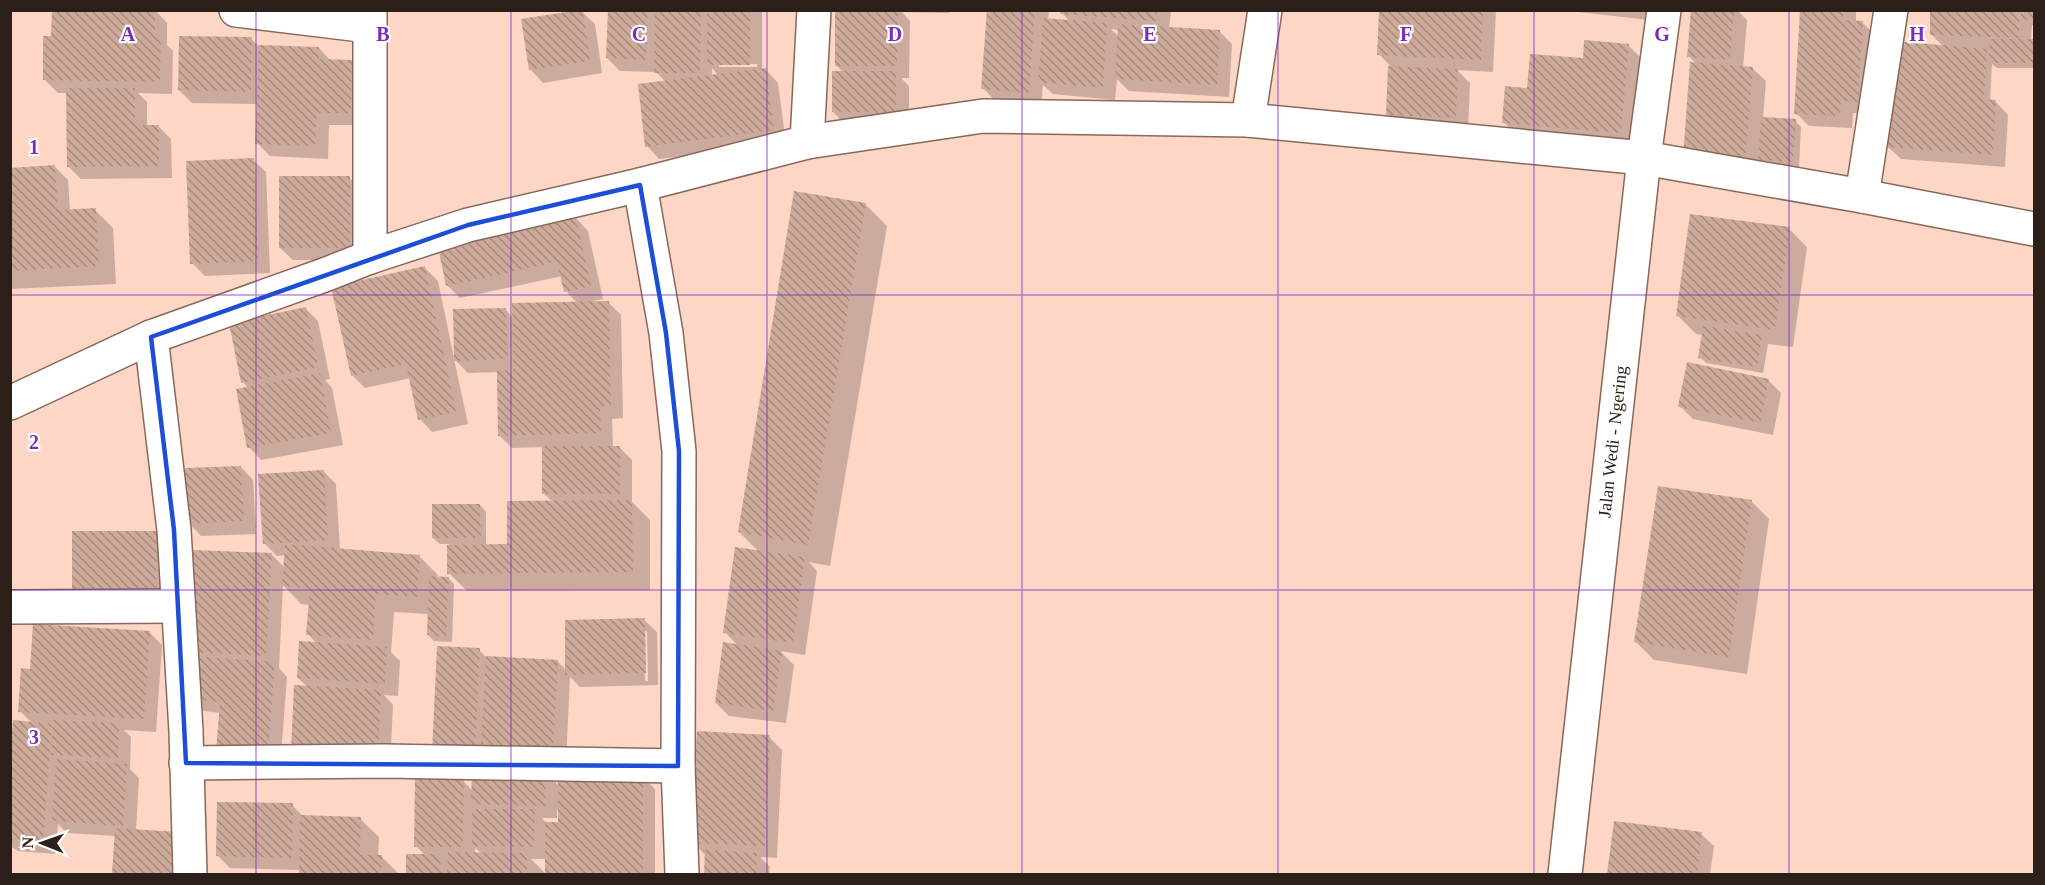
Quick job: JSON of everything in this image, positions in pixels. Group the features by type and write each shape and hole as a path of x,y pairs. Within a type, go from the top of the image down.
{"street":[{"path":"236,10 370,18 370,257"},
{"path":"807,142 814,10"},
{"path":"1248,120 1265,10"},
{"name":"Jalan Wedi - Ngering","path":"1565,874 1644,158 1664,10"},
{"path":"1862,196 1891,10"},
{"path":"10,404 152,337 370,257 468,225 640,185 807,142 983,116 1248,120 1644,158 2034,229"},
{"path":"640,185 666,333 679,451 678,766 682,874"},
{"path":"152,337 174,530 186,731 190,874"},
{"path":"10,607 178,606"},
{"path":"186,763 385,761 678,766"}],"highlighted area":[{"path":"640,185 666,333 679,451 678,766 186,763 174,530 151,337 468,225"}],"building":[{"path":"52,10 155,10 155,37 161,37 160,82 43,80 43,36 51,36"},
{"path":"583,10 590,61 529,70 521,19"},
{"path":"608,10 648,10 646,60 606,58"},
{"path":"655,10 701,10 700,73 654,73"},
{"path":"707,10 750,10 750,65 707,65"},
{"path":"835,10 898,10 897,66 835,66"},
{"path":"987,10 1035,10 1029,93 981,89"},
{"path":"1060,10 1157,10 1156,21 1060,14"},
{"path":"1379,10 1483,10 1481,60 1377,55"},
{"path":"1691,10 1734,10 1730,60 1687,57"},
{"path":"1800,10 1843,10 1843,20 1863,21 1858,102 1841,101 1840,116 1794,114"},
{"path":"1930,10 2019,10 2019,38 1930,35"},
{"path":"2021,10 2034,10 2034,19 2021,20"},
{"path":"1043,18 1107,23 1103,88 1038,82"},
{"path":"1118,24 1220,30 1217,85 1115,79"},
{"path":"179,36 252,37 251,92 178,90"},
{"path":"1990,39 2034,39 2034,63 1989,63"},
{"path":"1584,40 1629,44 1621,133 1502,123 1505,86 1527,88 1530,54 1583,58"},
{"path":"1894,41 1987,49 1984,99 1996,100 1993,155 1887,147"},
{"path":"259,45 319,47 319,59 352,60 351,113 317,113 315,146 255,144"},
{"path":"1690,62 1753,67 1745,162 1683,157"},
{"path":"1388,66 1458,69 1456,118 1386,115"},
{"path":"766,68 774,130 645,147 638,84"},
{"path":"832,71 896,71 896,113 832,112"},
{"path":"66,88 135,88 135,125 159,125 159,166 67,167"},
{"path":"1761,117 1796,119 1793,162 1758,160"},
{"path":"254,158 258,261 190,264 186,161"},
{"path":"55,165 58,210 96,208 99,266 10,271 10,168"},
{"path":"279,176 350,176 350,248 279,248"},
{"path":"794,191 866,203 808,545 738,532"},
{"path":"1690,214 1790,227 1775,330 1676,316"},
{"path":"576,217 591,286 564,292 557,262 446,286 438,247"},
{"path":"425,266 456,412 418,420 406,364 351,376 331,287"},
{"path":"609,301 611,406 600,406 601,433 498,436 497,371 513,370 512,303"},
{"path":"306,307 318,367 241,383 229,323"},
{"path":"506,308 508,359 454,361 453,309"},
{"path":"1703,326 1762,335 1757,367 1698,358"},
{"path":"1687,362 1769,379 1760,423 1678,407"},
{"path":"320,373 331,433 247,448 236,389"},
{"path":"542,446 620,446 620,494 542,494"},
{"path":"241,466 244,521 187,524 185,468"},
{"path":"324,470 328,540 263,544 258,474"},
{"path":"1658,486 1752,500 1729,657 1634,642"},
{"path":"632,500 633,572 447,574 447,545 507,544 507,501"},
{"path":"432,504 480,504 481,538 432,538"},
{"path":"72,531 157,531 156,593 72,593"},
{"path":"285,544 420,555 417,597 376,594 373,640 306,635 310,589 282,586"},
{"path":"735,547 805,557 793,643 723,633"},
{"path":"193,550 272,553 266,656 188,652"},
{"path":"429,576 449,577 446,637 427,635"},
{"path":"645,618 646,673 565,675 565,620"},
{"path":"33,624 150,631 144,719 18,712 21,668 30,669"},
{"path":"299,641 387,647 385,684 297,678"},
{"path":"723,642 782,651 773,711 715,703"},
{"path":"437,646 480,648 475,756 432,753"},
{"path":"193,656 275,662 268,756 216,751 220,702 190,699"},
{"path":"486,656 558,660 553,749 481,744"},
{"path":"294,685 381,690 378,755 291,750"},
{"path":"13,720 52,724 43,842 10,840 10,752"},
{"path":"53,720 119,723 118,758 51,755"},
{"path":"697,731 770,735 765,846 691,843"},
{"path":"56,759 127,764 123,826 52,821"},
{"path":"472,769 546,770 545,806 471,804"},
{"path":"558,775 643,775 643,874 545,874 545,822 558,822"},
{"path":"415,779 464,779 463,847 414,847"},
{"path":"217,802 293,803 292,858 216,856"},
{"path":"472,809 535,809 534,847 472,846"},
{"path":"300,815 361,817 360,855 382,855 381,874 299,874"},
{"path":"1614,821 1702,832 1697,874 1607,874"},
{"path":"115,828 179,832 176,874 112,874"},
{"path":"705,850 757,853 756,874 704,874"},
{"path":"448,852 527,853 527,874 447,874"},
{"path":"406,854 440,854 441,874 406,874"}]}
